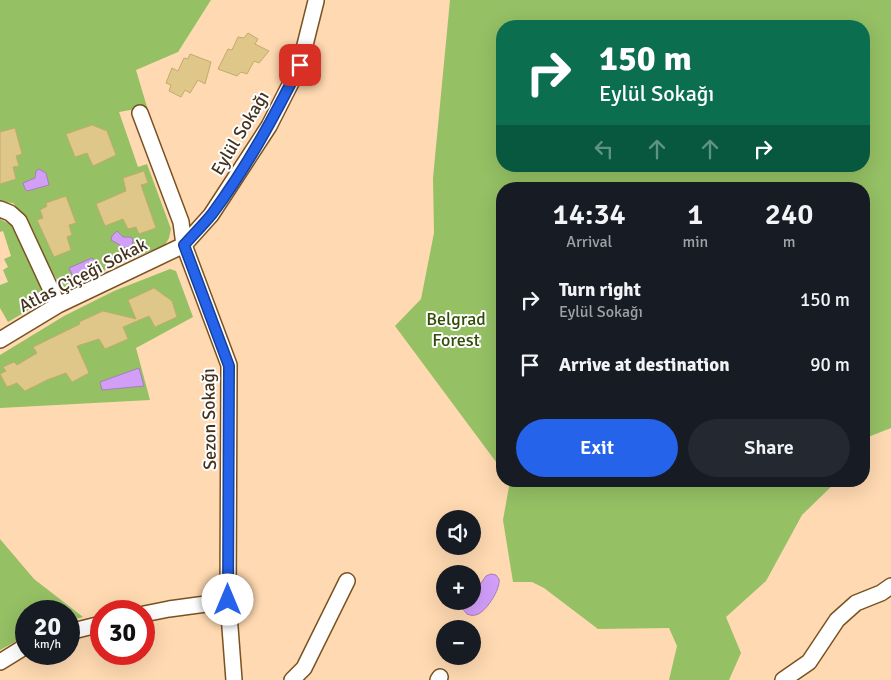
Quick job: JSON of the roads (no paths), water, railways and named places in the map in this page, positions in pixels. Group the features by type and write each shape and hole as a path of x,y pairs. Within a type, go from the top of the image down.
{"street":[{"name":"Eylül Sokağı","path":"184,245 211,215 270,126 300,65 316,1"},
{"name":"Sezon Sokağı","path":"140,114 181,222 184,245 229,366 228,600 234,680"},
{"path":"0,209 10,213 19,221 58,305"},
{"name":"Atlas Çiçeği Sokak","path":"0,340 58,305 184,245"},
{"path":"292,680 304,668 347,581"},
{"path":"783,680 809,662 837,620 856,603 880,594 891,586"},
{"path":"155,612 228,600"},
{"path":"0,662 15,653"}],"park label":[{"name":"Belgrad Forest","path":"456,329"}]}
